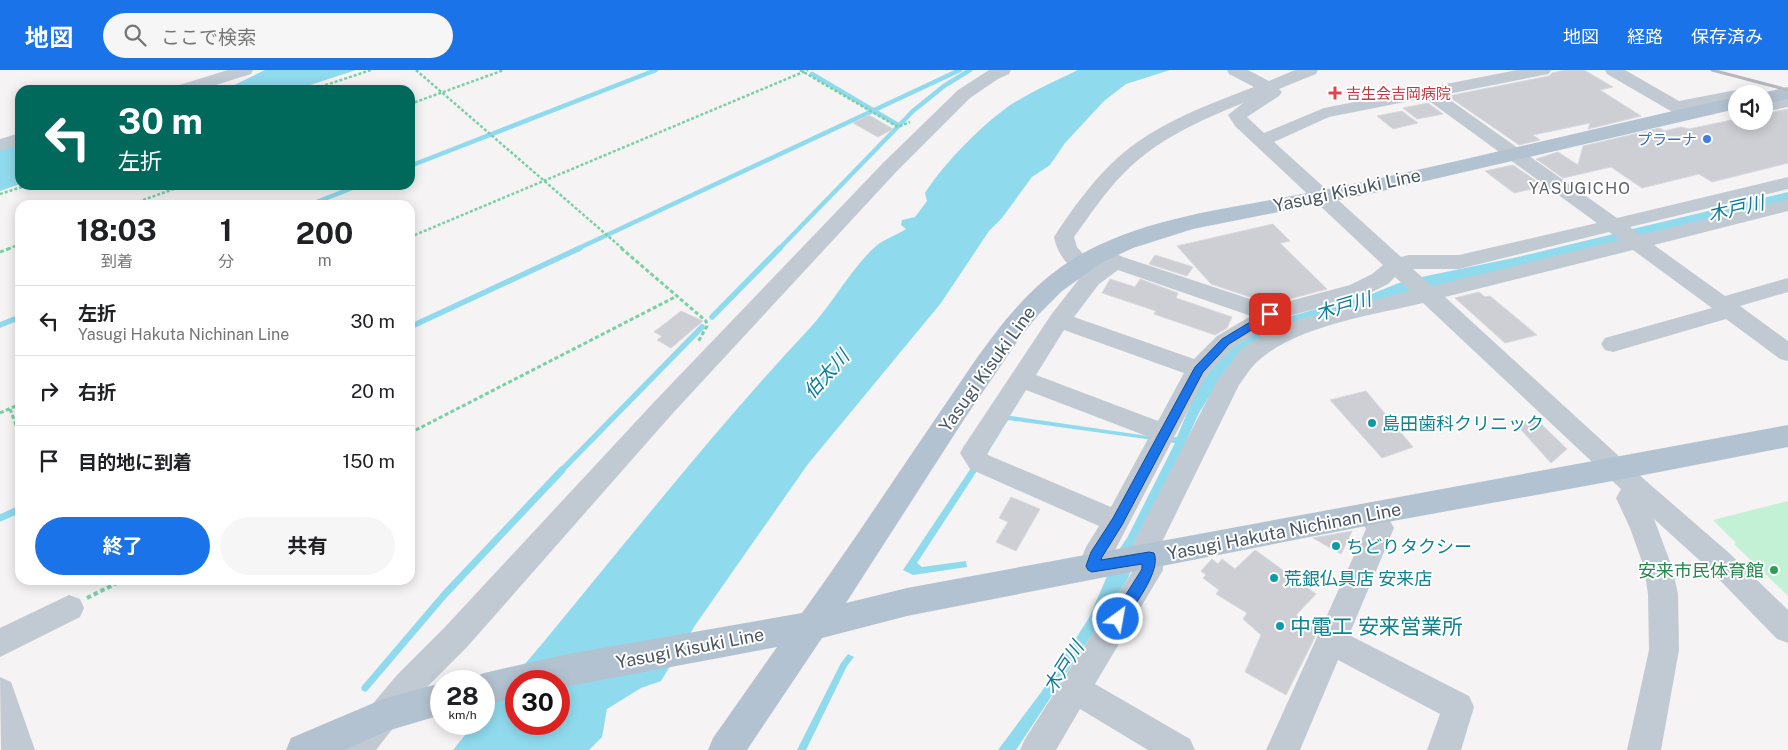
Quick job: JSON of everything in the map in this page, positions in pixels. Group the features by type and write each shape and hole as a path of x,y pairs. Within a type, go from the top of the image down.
{"main road":[{"path":"1773,95 1788,92"},
{"name":"Yasugi Kisuki Line","path":"570,672 812,626 878,530 956,409 1013,328 1049,289 1100,260 1170,228 1321,198 1680,112 1728,104"},
{"name":"Yasugi Hakuta Nichinan Line","path":"812,626 907,602 1141,559 1371,513 1628,479 1788,436"},
{"path":"726,750 766,688 812,626"},
{"path":"304,750 383,716 430,701"}],"street":[{"path":"192,85 211,75 245,70"},
{"path":"356,750 408,685 456,637 664,407 890,167 964,94 992,75 1003,70"},
{"path":"1235,70 1266,86 1272,92 1237,114 1241,122 1321,198 1718,560 1788,630"},
{"path":"1270,314 1067,249 1064,237 1085,207 1118,168 1150,144 1191,120 1266,86 1310,70"},
{"path":"1261,141 1324,114 1543,70"},
{"path":"1613,70 1680,112 1705,119 1728,114"},
{"path":"1428,92 1627,234 1788,353"},
{"path":"1680,112 1728,97"},
{"path":"1773,100 1788,102"},
{"path":"0,145 15,140"},
{"path":"1036,750 1148,570 1141,559 1229,381 1250,355 1279,336 1414,282 1627,234 1788,182"},
{"path":"1414,282 1409,262 1459,262 1788,205"},
{"path":"1100,260 1091,279 1059,320 973,452 979,462 1117,522"},
{"path":"1098,566 1096,555 1117,522 1198,369 1226,342 1270,314 1358,290 1380,279 1414,282"},
{"path":"1612,344 1788,285"},
{"path":"1059,320 1198,369"},
{"path":"1020,378 1164,433"},
{"path":"1628,479 1630,498 1644,528 1658,567 1664,604 1664,650 1644,750"},
{"path":"1283,750 1380,528 1371,513"},
{"path":"0,643 69,608"},
{"path":"1331,641 1458,707 1444,750"},
{"path":"1087,696 1178,750"},
{"path":"3,712 18,750"}],"path":[{"path":"326,85 371,70"},
{"path":"416,70 707,323 694,350"},
{"path":"415,102 504,70"},
{"path":"415,235 808,70"},
{"path":"802,71 898,128 912,122"},
{"path":"0,194 15,189"},
{"path":"143,200 171,190"},
{"path":"0,252 15,246"},
{"path":"415,429 677,296"},
{"path":"0,412 15,406"},
{"path":"10,409 15,422"},
{"path":"69,608 113,585"}],"green space":[{"name":"安来市民体育館","path":"1788,501 1788,596 1734,544 1736,543 1713,520"}],"water":[{"path":"265,70 356,70 310,85 234,85"},
{"name":"伯太川","path":"1078,70 1170,70 1126,84 1104,101 1065,143 1050,165 1032,177 1002,218 989,231 941,303 808,464 696,624 661,681 641,688 607,709 602,737 589,750 453,750 465,735 495,735 495,699 505,688 505,735 570,735 570,670 520,670 726,421 818,318 859,264 879,244 906,229 901,225 902,220 915,217 927,201 925,193 954,156 978,131 1003,110 1030,93"},
{"path":"15,145 15,186 0,191 0,149"},
{"name":"木戸川","path":"1788,192 1788,200 1634,238 1624,231"},
{"path":"1622,232 1631,238 1424,290 1412,279 1518,257"},
{"name":"木戸川","path":"1410,280 1421,290 1305,320 1224,373 1199,413 1135,553 1113,558 1127,538 1175,443 1166,442 1168,438 1177,437 1200,385 1211,369 1226,353 1260,329 1279,321 1319,308 1360,298"},
{"path":"1004,415 1155,437 1153,440 1008,420 984,459"},
{"path":"973,465 979,468 917,563 922,567 966,561 967,567 913,575 903,570"},
{"name":"木戸川","path":"1134,563 1128,578 1016,750 998,750 1042,691 1089,618 1111,567"},
{"path":"848,654 854,657 847,666 806,750 797,750 841,663"}],"building":[{"path":"1565,70 1584,70 1613,87 1600,90 1641,116 1588,129 1590,123 1533,135 1540,140 1519,145 1448,96 1549,76 1552,73"},
{"path":"1428,103 1443,114 1417,119 1403,108"},
{"name":"プラーナ","path":"1788,109 1788,163 1712,182 1699,174 1642,188 1611,167 1563,178 1536,159 1558,152 1578,165 1583,146 1660,128 1664,131 1681,127 1689,129 1728,121 1728,130 1773,130 1773,112"},
{"path":"1402,111 1418,123 1393,129 1377,116"},
{"path":"869,115 893,129 878,137 853,123"},
{"path":"1513,165 1539,183 1537,183 1541,187 1514,193 1485,171"},
{"path":"1273,224 1290,241 1280,243 1327,289 1271,304 1211,284 1177,246"},
{"path":"1155,255 1193,267 1187,276 1149,264"},
{"path":"1110,279 1135,287 1140,279 1178,293 1176,298 1232,317 1227,328 1215,335 1154,314 1156,311 1102,293"},
{"path":"1479,292 1485,297 1490,296 1537,335 1505,343 1455,298"},
{"path":"681,311 703,321 671,348 657,340 662,336 654,332"},
{"name":"島田歯科クリニック","path":"1366,391 1413,447 1382,458 1330,400"},
{"path":"1537,420 1567,449 1551,463 1515,423"},
{"path":"1011,497 1040,509 1016,551 996,542 1008,522 999,518"},
{"name":"ちどりタクシー","path":"1352,531 1341,554 1313,538"},
{"name":"中電工 安来営業所","path":"1255,550 1316,594 1296,615 1318,631 1286,695 1245,672 1261,635 1243,619 1247,613 1216,594 1219,590 1203,578 1206,575 1201,571 1212,559 1218,564 1222,559 1235,569"}],"waterway":[{"path":"415,164 656,70"},
{"path":"873,110 960,70"},
{"path":"779,249 913,111 944,86 970,70"},
{"path":"812,74 873,110"},
{"path":"577,249 873,110"},
{"path":"873,110 898,125"},
{"path":"322,200 347,190"},
{"path":"415,325 580,248"},
{"path":"712,317 780,248"},
{"path":"0,325 15,319"},
{"path":"560,472 702,327"},
{"path":"365,688 445,594 562,470"},
{"path":"0,518 15,511"}],"railway":[{"path":"1712,70 1788,90"}],"place":[{"name":"吉生会吉岡病院","path":"1335,93"},
{"name":"プラーナ","path":"1707,139"},
{"name":"島田歯科クリニック","path":"1372,423"},
{"name":"ちどりタクシー","path":"1336,546"},
{"name":"安来市民体育館","path":"1774,570"},
{"name":"荒銀仏具店 安来店","path":"1274,578"},
{"name":"中電工 安来営業所","path":"1280,626"}],"district":[{"name":"YASUGICHO","path":"1580,188"}],"route":[{"path":"1118,619 1148,570 1149,557 1092,566 1096,555 1117,522 1198,369 1226,342 1270,314"}]}
